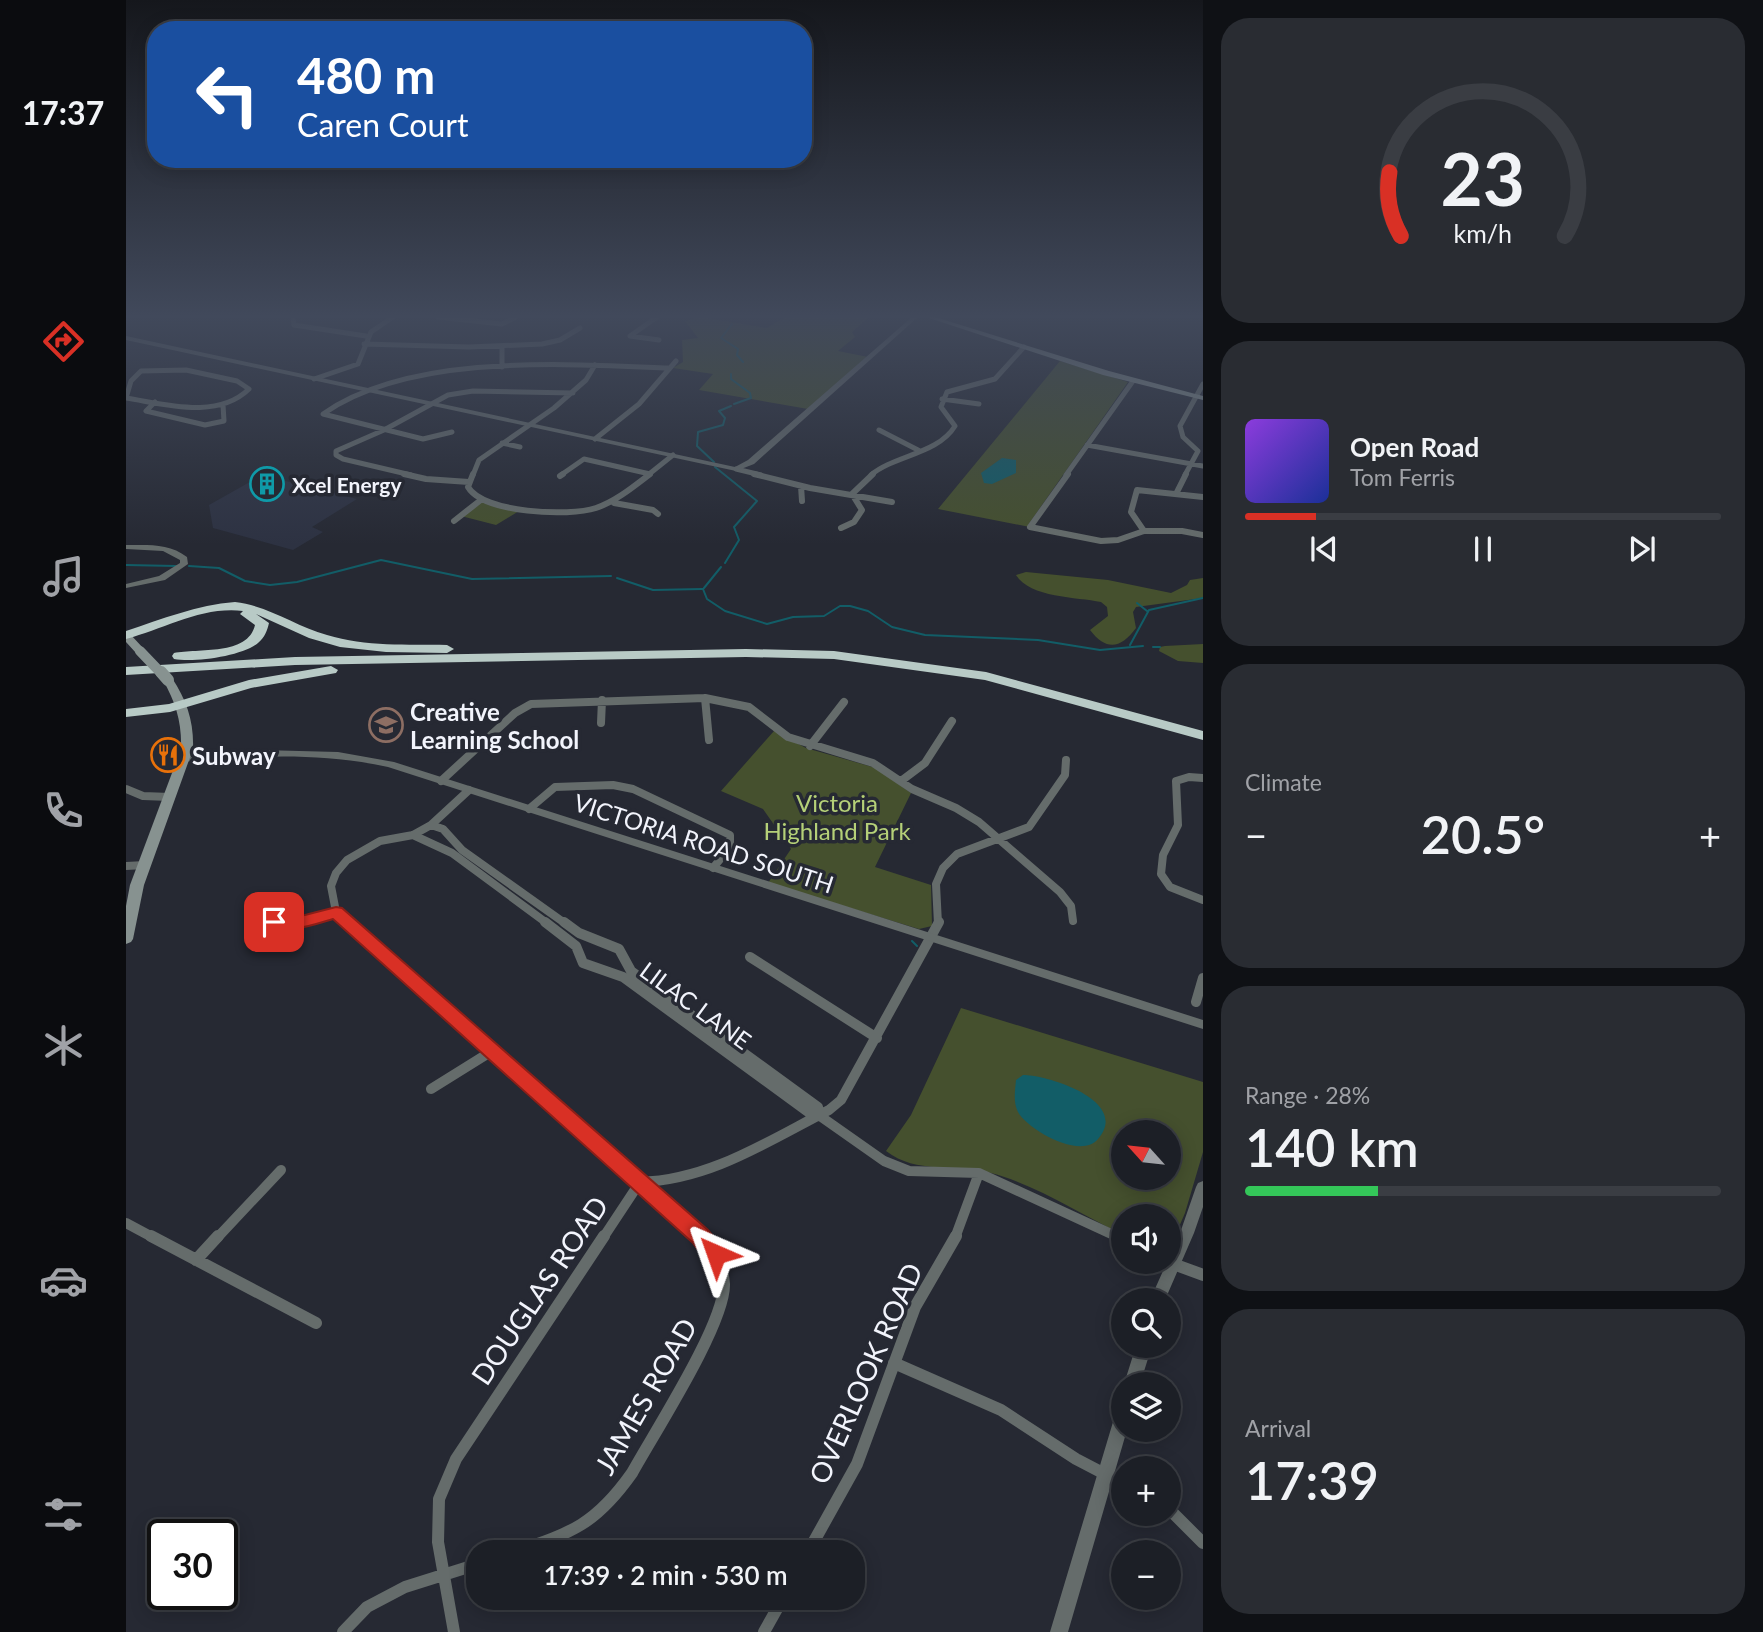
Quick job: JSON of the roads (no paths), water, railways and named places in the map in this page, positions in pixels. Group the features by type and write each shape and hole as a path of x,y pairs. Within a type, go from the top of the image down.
{"highway":[{"path":"127,637 202,611 234,606 261,612 309,635 352,645 533,654"},
{"path":"126,662 237,649 256,640 263,628 259,620 247,614 219,612 127,637"},
{"path":"126,671 295,662 792,647 880,653 982,669 1203,729"},
{"path":"126,662 286,656 796,653 879,659 993,678 1203,736"},
{"path":"126,713 183,705 249,684 312,672 533,654"}],"main road":[{"path":"126,939 137,885 183,759 189,725 183,705 168,680 127,637"}],"street":[{"path":"126,398 223,405 246,393"},
{"path":"364,393 343,400 323,414 423,439 452,432"},
{"path":"382,393 673,455 801,486 892,502"},
{"path":"462,393 430,403 384,430 342,447 336,455 426,479 469,482"},
{"path":"573,393 479,460 469,482 470,492 482,499 558,515 600,510 673,455"},
{"path":"595,439 639,404 648,393"},
{"path":"736,470 751,462 829,393"},
{"path":"852,494 881,467 944,440 954,431 954,422 941,407 942,399 949,393"},
{"path":"1124,393 1030,527 1107,541 1144,531 1182,531 1203,536"},
{"path":"1177,492 1198,452 1183,437 1180,426 1199,397"},
{"path":"942,399 979,404"},
{"path":"155,402 146,411 205,425 223,421 223,405"},
{"path":"879,429 918,450"},
{"path":"502,443 520,447"},
{"path":"1087,445 1203,466"},
{"path":"560,476 584,459 650,474"},
{"path":"801,486 802,501"},
{"path":"1144,531 1131,517 1129,510 1137,490 1177,492 1203,497"},
{"path":"841,528 849,527 861,514 862,510 852,494"},
{"path":"454,521 482,499"},
{"path":"614,502 658,514"},
{"path":"126,547 163,548 184,559 184,564 170,575 126,586"},
{"path":"705,698 709,740"},
{"path":"441,781 515,713 531,704 705,698 749,707 788,737 810,746 873,763 901,781 956,808 998,838 1060,892 1071,906 1073,921"},
{"path":"601,700 601,723"},
{"path":"810,746 844,702"},
{"path":"901,781 918,772 927,762 952,721"},
{"name":"VICTORIA ROAD SOUTH","path":"183,759 285,752 360,757 1203,1025"},
{"name":"DOUGLAS ROAD","path":"454,1632 438,1542 439,1499 456,1459 640,1182 678,1179 711,1171 741,1158 798,1124 835,1109 848,1093 932,938 940,919 936,884 943,868 957,854 1029,827 1065,775 1066,760"},
{"path":"1203,778 1189,777 1177,781 1174,790 1177,832 1163,855 1160,871 1162,882 1176,892 1203,900"},
{"path":"529,809 555,787 613,785 633,789 723,829 730,835 730,846 713,868"},
{"path":"126,789 138,795 170,797"},
{"path":"274,922 305,921 336,912 331,886 336,873 347,860 380,841 413,835 431,825 469,790"},
{"name":"LILAC LANE","path":"431,825 443,829 462,850 579,933 619,949 631,971 818,1107 820,1116"},
{"name":"LILAC LANE","path":"413,835 452,853 568,939 576,946 583,962 623,978 808,1112 820,1116 884,1161 909,1171 979,1173 1005,1182 1111,1234"},
{"path":"126,866 145,865"},
{"name":"JAMES ROAD","path":"336,912 640,1182 716,1254 724,1276 725,1299 716,1322 632,1473 615,1497 594,1518 565,1535 550,1540"},
{"path":"750,957 877,1038"},
{"path":"1196,1002 1203,978"},
{"path":"431,1088 492,1051"},
{"path":"196,1260 281,1170"},
{"name":"OVERLOOK ROAD","path":"815,1540 857,1464 915,1307 960,1229 979,1173"},
{"path":"1181,1239 1203,1187"},
{"path":"126,1223 316,1324"},
{"path":"1181,1267 1203,1275"},
{"path":"894,1363 1001,1410 1111,1478"},
{"path":"1059,1632 1114,1442"},
{"path":"1181,1521 1203,1543"},
{"path":"343,1632 366,1607 405,1587 466,1568"},
{"path":"764,1632 776,1610"}],"water":[{"path":"1002,458 1016,460 1016,473 992,484 984,483 981,473"},
{"path":"1023,1075 1066,1085 1095,1102 1104,1113 1105,1125 1098,1139 1090,1145 1068,1144 1032,1127 1018,1112 1015,1104 1016,1080"}],"waterway":[{"path":"734,404 751,398 750,393"},
{"path":"714,462 697,446 698,432 723,425 725,418 719,411 731,406"},
{"path":"715,467 757,501 734,527 739,540 725,563"},
{"path":"189,566 219,568 245,581 270,585 297,582 381,560 472,579 611,576"},
{"path":"126,565 176,566"},
{"path":"704,588 721,567"},
{"path":"617,578 653,590 702,589"},
{"path":"703,589 707,599 725,611 767,624 793,617 824,616 840,606 850,606 868,611 892,627 925,635 1038,640 1100,650 1143,646"},
{"path":"1130,645 1149,610 1203,598"},
{"path":"1137,603 1147,611"},
{"path":"1153,647 1160,647"},
{"path":"912,941 917,946"}],"place":[{"name":"Xcel Energy","path":"267,484"},
{"name":"Creative Learning School","path":"386,725"},
{"name":"Subway","path":"168,755"}],"park label":[{"name":"Victoria Highland Park","path":"837,816"}]}
